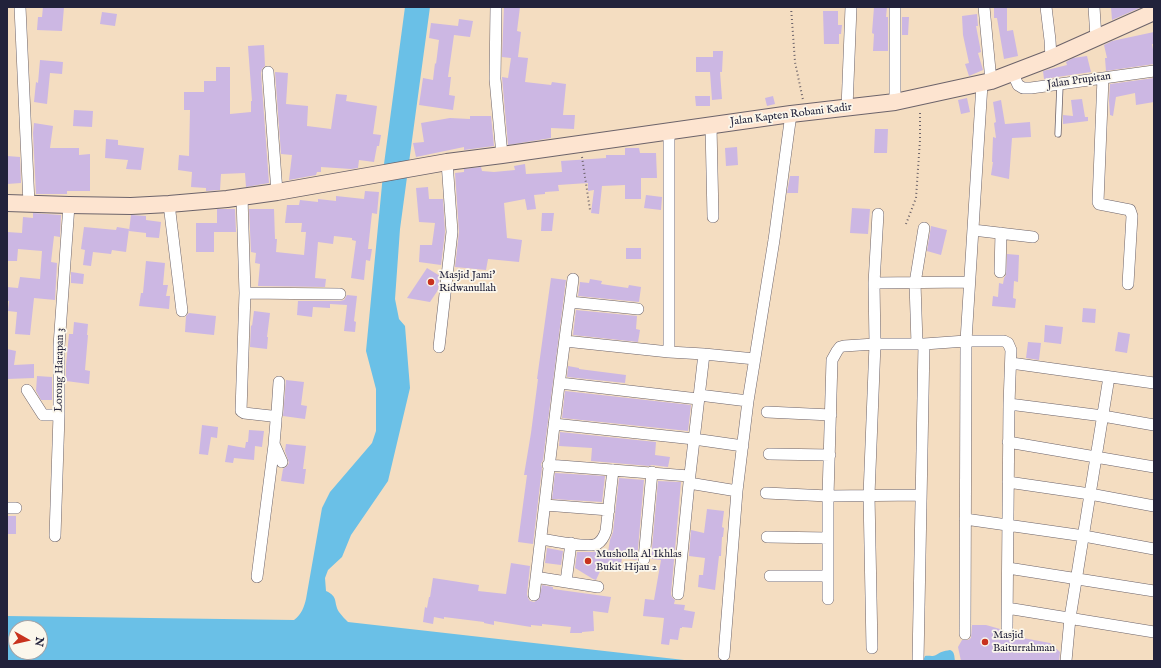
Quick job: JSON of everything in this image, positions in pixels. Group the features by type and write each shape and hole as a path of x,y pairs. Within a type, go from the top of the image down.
{"main road":[{"name":"Jalan Kapten Robani Kadir","path":"7,203 69,205 169,204 242,197 447,162 895,102 987,82 1013,74 1154,12"}],"street":[{"path":"20,7 29,204"},
{"path":"496,7 495,79 502,155"},
{"path":"847,108 851,7"},
{"path":"895,7 895,102"},
{"path":"965,634 966,342 973,230 987,82 984,7"},
{"path":"1046,7 1051,58"},
{"path":"1094,7 1096,38"},
{"name":"Jalan Prupitan","path":"1013,74 1018,86 1023,88 1060,85 1154,71"},
{"path":"268,72 277,192"},
{"path":"1102,78 1098,202 1099,204 1130,210 1131,212 1128,284"},
{"path":"724,655 737,490 748,402 774,240 799,114"},
{"path":"710,126 713,217"},
{"path":"669,132 669,352"},
{"path":"439,347 452,232 447,162"},
{"path":"242,197 244,293 241,411 244,414 271,416 276,418"},
{"path":"169,204 182,311"},
{"name":"Lorong Harapan 3","path":"55,536 59,415 59,346 69,205"},
{"path":"872,648 869,495 875,344 874,283 878,214"},
{"path":"918,661 921,495 920,344 915,283 924,228"},
{"path":"973,230 1033,237"},
{"path":"1000,272 1001,233"},
{"path":"534,595 545,505 548,466 573,279"},
{"path":"874,283 969,282"},
{"path":"244,293 340,294"},
{"path":"570,302 638,309"},
{"path":"564,341 754,359"},
{"path":"828,599 828,496 832,366 834,355 840,347 844,346 1004,341 1008,343 1011,350 1008,442 1007,628"},
{"path":"678,594 689,479 704,354"},
{"path":"1011,363 1154,383"},
{"path":"1066,661 1070,618 1109,377"},
{"path":"257,577 274,444 279,382"},
{"path":"560,383 748,402"},
{"path":"27,390 43,414 59,415"},
{"path":"1009,404 1103,416 1154,425"},
{"path":"767,412 830,415"},
{"path":"554,424 694,439 743,446"},
{"path":"1008,442 1097,456 1154,467"},
{"path":"274,444 282,462"},
{"path":"769,454 830,455"},
{"path":"548,466 652,472 737,490"},
{"path":"541,540 591,545 599,543 604,537 609,510 613,470"},
{"path":"644,559 652,472"},
{"path":"1008,482 1090,494 1154,506"},
{"path":"766,493 828,496 921,495"},
{"path":"545,505 609,510"},
{"path":"965,519 1084,536 1154,549"},
{"path":"767,537 828,538"},
{"path":"566,582 571,543"},
{"path":"1008,568 1154,591"},
{"path":"770,576 828,576"},
{"path":"541,578 598,587"},
{"path":"1007,608 1154,632"}],"lane":[{"path":"1058,134 1060,85"}],"path":[{"path":"791,7 799,114"},
{"path":"906,224 916,198 920,140 919,97"},
{"path":"580,144 590,210"}],"water":[{"path":"405,7 430,7 400,229 395,299 399,319 405,326 410,388 388,481 351,535 342,557 328,570 325,578 326,591 333,595 339,612 348,622 693,661 7,661 7,616 294,620 301,613 306,599 322,508 330,492 372,443 376,431 376,389 366,351 384,164"},
{"path":"950,650 954,653 955,661 923,661 925,656 935,656"}],"building":[{"path":"43,7 64,7 62,31 37,30 38,17 42,17"},
{"path":"504,7 520,7 517,31 521,32 518,57 528,58 525,82 551,85 552,82 566,84 563,115 575,115 574,129 551,128 551,138 508,145 502,77 508,78 511,58 502,57"},
{"path":"874,7 887,7 886,17 888,17 888,51 873,51 874,34 872,33"},
{"path":"994,7 1007,7 1007,31 1013,30 1018,56 1004,59 997,18 994,18"},
{"path":"1111,7 1142,7 1112,20"},
{"path":"823,11 838,11 838,25 842,25 841,34 839,34 839,44 824,44"},
{"path":"102,12 117,14 115,26 100,24"},
{"path":"977,14 978,26 976,26 981,52 978,53 983,70 969,76 965,64 969,63 963,35 962,16"},
{"path":"902,17 909,17 908,35 902,35"},
{"path":"459,19 473,21 470,37 454,35 448,77 451,77 449,95 455,96 453,110 419,105 423,78 433,80 435,63 436,64 439,40 429,38 431,23 458,26"},
{"path":"1154,32 1154,44 1152,44 1154,64 1106,71 1105,58 1107,58 1104,45 1112,41"},
{"path":"264,45 265,66 261,73 269,183 246,187 245,173 221,174 220,190 206,191 206,188 191,187 192,172 178,170 179,155 189,156 190,110 184,110 184,92 204,92 204,81 216,81 216,67 230,67 230,114 251,112 252,101 248,46"},
{"path":"713,51 723,51 722,72 720,72 722,99 712,100 710,72 696,72 696,57 713,57"},
{"path":"1087,56 1091,72 1044,79 1043,71 1067,65 1066,62 1073,58"},
{"path":"40,60 63,62 62,74 50,73 47,104 34,102 36,82 38,83"},
{"path":"275,72 288,73 286,104 308,106 307,126 331,129 336,94 347,95 346,101 377,106 373,134 381,135 374,162 359,160 358,168 351,169 321,167 321,172 317,172 316,175 289,180 292,155 281,154"},
{"path":"1154,78 1154,102 1136,105 1135,93 1116,97 1113,116 1110,115 1110,84"},
{"path":"695,96 710,96 710,106 696,106"},
{"path":"773,96 775,104 767,106 765,98"},
{"path":"967,98 970,112 961,114 958,100"},
{"path":"1082,99 1085,117 1088,117 1088,121 1063,124 1063,115 1073,116 1071,100"},
{"path":"1001,100 1005,124 1030,122 1031,137 1012,138 1009,179 991,175 993,162 993,137 996,138 994,123 996,122 993,102"},
{"path":"74,110 93,111 92,127 73,126"},
{"path":"470,116 491,116 494,146 464,150 464,147 416,157 413,143 424,142 421,123 450,118 470,119"},
{"path":"34,123 53,126 50,148 79,148 79,155 90,154 90,191 67,191 67,194 36,194 33,133"},
{"path":"875,129 888,129 887,153 874,153"},
{"path":"106,139 118,140 118,145 144,148 141,170 126,169 128,160 105,158"},
{"path":"737,147 738,165 726,166 725,148"},
{"path":"625,148 639,148 640,153 656,153 657,178 641,178 641,199 625,199 625,185 602,186 599,214 591,213 594,190 588,191 588,183 558,185 559,191 545,192 545,194 534,195 536,209 527,210 525,199 504,203 507,238 522,240 519,262 488,259 486,270 455,267 459,232 455,173 464,172 464,169 481,167 482,171 494,172 515,170 514,166 525,164 526,174 562,172 561,161 606,158 606,155 625,155"},
{"path":"7,156 20,157 21,183 7,184"},
{"path":"790,176 799,176 798,193 787,193"},
{"path":"428,187 429,199 443,199 445,232 441,265 419,262 420,245 432,245 435,223 419,222 416,188"},
{"path":"365,191 379,192 377,214 372,213 368,249 372,249 370,261 366,260 364,280 351,278 356,241 352,240 352,238 334,236 333,244 318,242 315,278 326,279 325,287 258,286 260,264 255,263 256,253 251,252 249,209 274,209 275,239 277,239 276,252 304,255 306,232 301,232 302,223 285,223 287,205 299,205 300,200 318,202 318,199 336,201 336,196 364,199"},
{"path":"646,195 662,197 661,210 644,208"},
{"path":"852,208 870,209 868,234 850,233"},
{"path":"217,209 235,209 236,232 214,232 214,252 196,252 196,223 217,223"},
{"path":"33,213 61,215 60,237 54,236 51,262 57,263 55,300 34,298 30,335 15,334 17,312 8,311 9,301 7,301 7,287 18,288 20,277 40,279 42,251 18,249 17,261 7,261 7,232 22,233 23,217 33,218"},
{"path":"542,213 554,213 552,231 541,231"},
{"path":"131,215 146,216 146,220 161,222 159,238 146,237 146,233 129,231"},
{"path":"931,226 947,230 941,255 927,251"},
{"path":"84,227 116,230 117,227 129,229 126,252 112,250 111,254 93,252 91,266 83,265 85,250 81,249"},
{"path":"626,248 641,248 641,259 626,259"},
{"path":"1007,254 1019,255 1018,282 1014,281 1013,298 1016,299 1015,308 992,306 993,296 998,297 999,283 1003,284 1006,275"},
{"path":"146,261 165,263 163,285 168,285 166,296 170,296 169,309 139,306 141,293 143,293"},
{"path":"427,268 440,276 438,290 430,302 407,298"},
{"path":"71,272 84,274 83,284 71,283"},
{"path":"551,278 566,280 543,460 541,464 542,468 533,544 518,542 527,475 524,475 531,433"},
{"path":"590,279 602,281 601,284 628,288 629,285 641,287 639,302 578,296 580,282 589,283"},
{"path":"347,295 357,296 354,321 356,322 355,332 344,331 347,305 330,304 330,308 313,307 312,317 297,315 298,301 340,301 344,300"},
{"path":"1083,308 1096,309 1095,323 1082,322"},
{"path":"576,310 637,316 636,329 640,330 638,342 573,335"},
{"path":"254,311 270,313 267,349 250,347 251,325 252,326"},
{"path":"189,313 216,316 214,335 185,332 186,316"},
{"path":"74,322 88,324 85,370 90,371 89,384 66,381 69,334 73,334"},
{"path":"1045,325 1063,327 1061,344 1044,342"},
{"path":"1118,332 1130,334 1127,353 1115,351"},
{"path":"1028,342 1041,343 1039,360 1026,358"},
{"path":"7,349 16,351 14,365 34,364 34,378 7,379"},
{"path":"568,366 579,369 626,375 625,383 567,377"},
{"path":"37,376 52,377 52,400 41,400 36,391"},
{"path":"286,380 304,382 301,405 307,406 305,419 283,416"},
{"path":"565,391 691,405 688,431 562,418"},
{"path":"202,425 218,427 217,438 211,437 208,455 199,454"},
{"path":"249,430 264,431 262,447 255,446 254,460 234,458 233,463 225,462 228,445 245,448 246,442 248,442"},
{"path":"560,432 656,442 655,455 670,457 668,467 591,461 592,448 559,446"},
{"path":"286,444 306,446 303,469 306,469 304,484 281,481 283,469 289,463 285,451"},
{"path":"555,473 605,476 602,502 552,499"},
{"path":"619,478 644,480 637,560 622,558 620,570 602,567 596,580 575,568 577,552 593,552 599,550 608,552 613,532"},
{"path":"658,481 681,482 671,594 675,600 674,604 685,605 684,610 695,612 692,628 680,628 678,640 670,639 669,645 661,644 664,618 643,616 645,599 654,600 661,560 651,559"},
{"path":"707,509 724,511 721,556 719,556 715,590 698,587 699,575 703,575 705,558 689,556 691,530 704,533"},
{"path":"7,516 16,516 16,534 7,534"},
{"path":"547,548 563,551 561,565 545,563"},
{"path":"511,563 530,566 527,594 530,601 534,602 539,599 542,585 553,587 553,589 611,597 608,613 593,611 594,631 582,633 570,633 571,627 542,624 542,626 531,625 531,627 494,621 494,625 484,622 444,617 444,619 434,617 433,624 423,622 425,607 427,608 433,578 479,585 478,591 506,594"},
{"path":"972,625 986,625 1000,629 1003,634 1010,634 1050,643 1060,652 1059,661 961,661 958,647 962,640 968,640 971,638"}],"place":[{"name":"Masjid Jami' Ridwanullah","path":"431,282"},
{"name":"Musholla Al Ikhlas Bukit Hijau 2","path":"588,561"},
{"name":"Masjid Baiturrahman","path":"985,642"}]}
